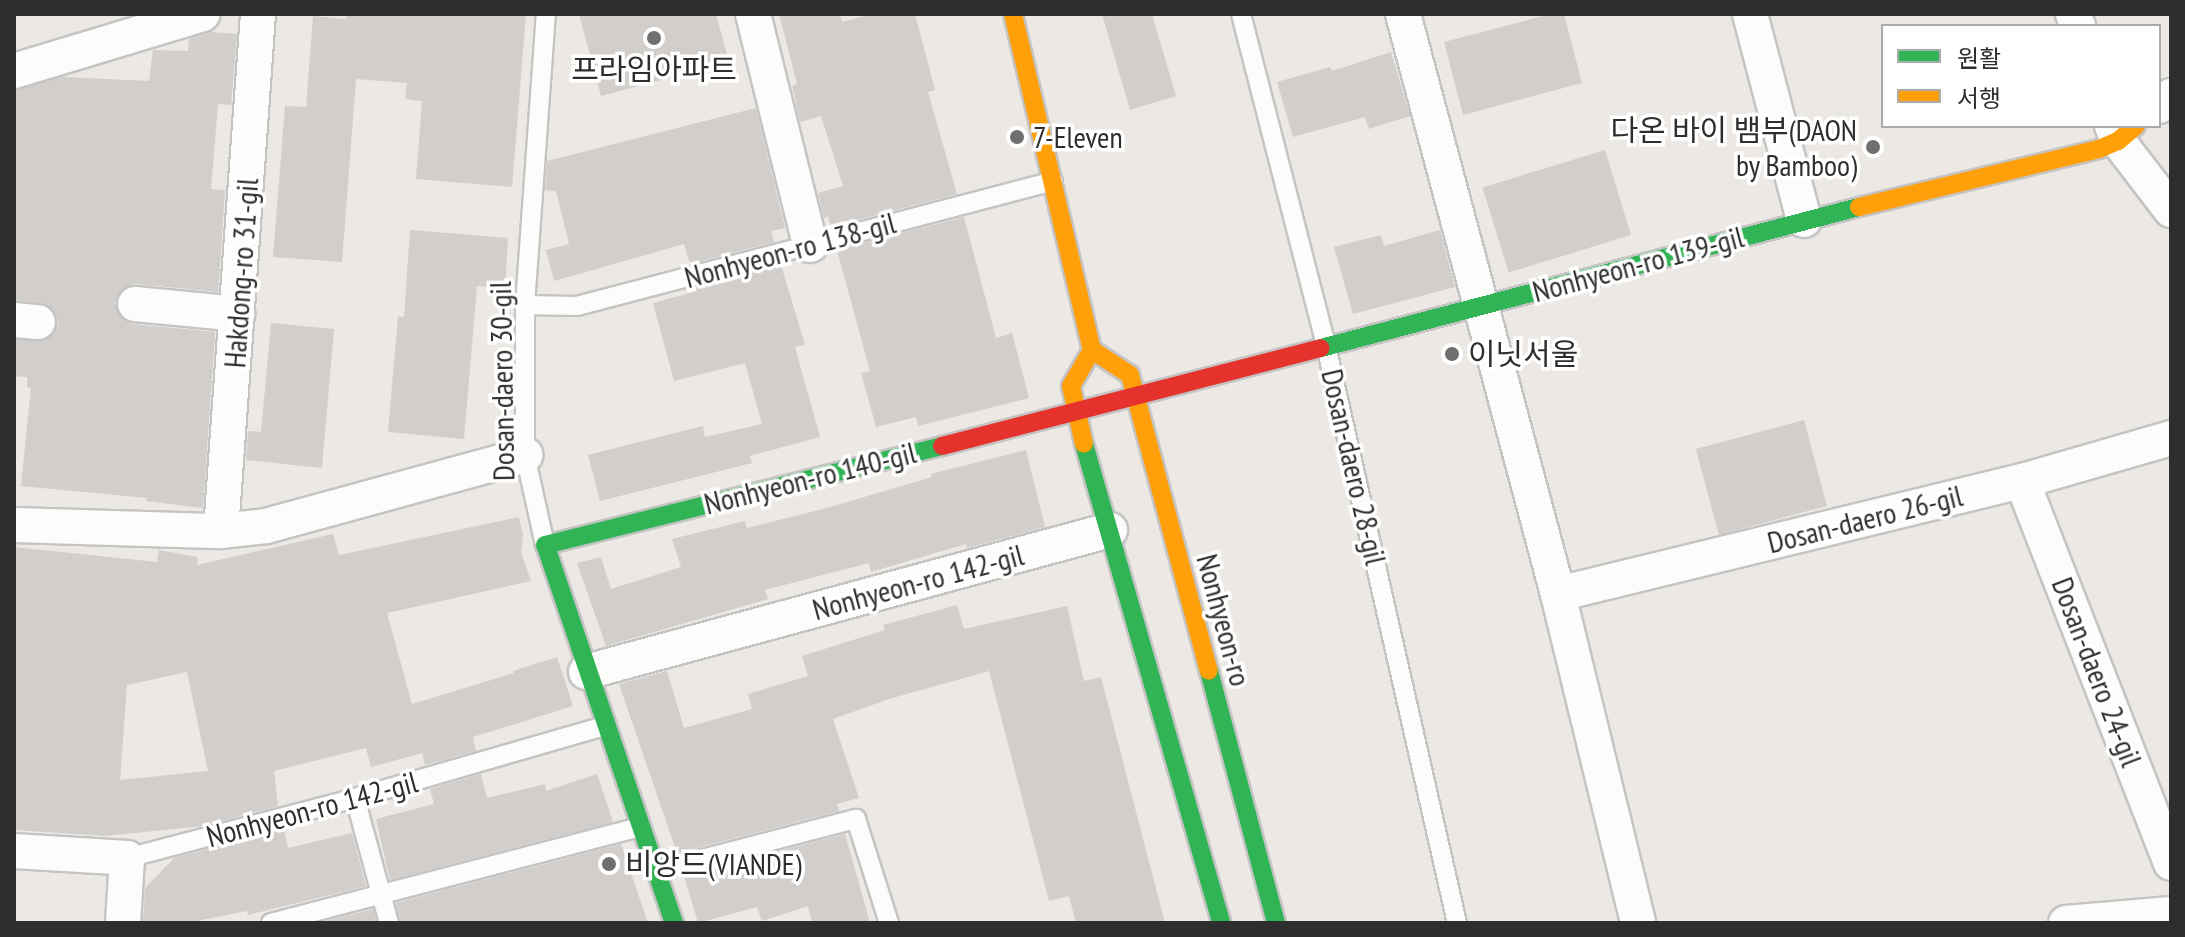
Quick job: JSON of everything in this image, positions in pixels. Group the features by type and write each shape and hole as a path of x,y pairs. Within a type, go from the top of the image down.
{"street":[{"path":"14,71 203,14"},
{"name":"Hakdong-ro 31-gil","path":"221,531 258,14"},
{"path":"753,14 810,245"},
{"path":"1013,14 1092,350 1071,386 1075,411 1221,923"},
{"path":"1403,14 1558,594 1638,923"},
{"path":"1750,14 1804,220"},
{"path":"2122,131 2171,210"},
{"name":"Nonhyeon-ro 139-gil","path":"1136,397 1804,220 2122,131"},
{"path":"135,304 238,314"},
{"name":"Nonhyeon-ro","path":"1092,350 1130,375 1276,923"},
{"name":"Nonhyeon-ro 140-gil","path":"545,545 1136,397"},
{"name":"Dosan-daero 26-gil","path":"1558,594 2022,481 2171,438"},
{"path":"14,525 221,531 266,526 525,455"},
{"name":"Dosan-daero 24-gil","path":"2022,481 2171,863"},
{"name":"Nonhyeon-ro 142-gil","path":"586,672 1110,530"},
{"name":"Dosan-daero 30-gil","path":"545,545 674,923"},
{"name":"Nonhyeon-ro 142-gil","path":"14,851 127,858"},
{"path":"123,923 127,858"},
{"path":"2066,923 2171,914"}],"lane":[{"name":"Dosan-daero 30-gil","path":"545,545 525,455 525,305 546,14"},
{"name":"Dosan-daero 28-gil","path":"1241,14 1326,346 1457,923"},
{"name":"Nonhyeon-ro 138-gil","path":"525,305 577,306 1053,181"},
{"name":"Nonhyeon-ro 142-gil","path":"127,858 355,798 605,726"},
{"path":"355,798 389,923"},
{"path":"656,871 856,819 889,923"},
{"path":"271,923 640,827"}],"building":[{"path":"346,14 526,14 512,187 416,179 422,101 405,99 407,83 356,79 342,262 273,257 285,106 306,107 313,16 346,19"},
{"name":"프라임아파트","path":"579,14 716,14 729,62 601,96"},
{"path":"779,14 840,14 842,22 872,14 915,14 935,90 928,92 957,194 831,227 828,216 824,218 818,193 843,186 821,116 800,122 792,86 797,84"},
{"path":"1102,14 1152,14 1176,96 1130,110"},
{"path":"1551,14 1564,14 1582,83 1463,115 1444,42"},
{"path":"211,32 237,34 231,105 218,104 211,189 225,190 218,292 136,284 119,292 115,303 123,320 132,324 215,332 203,508 146,501 147,498 21,486 31,388 27,387 27,377 14,376 14,340 46,340 54,334 58,323 49,305 14,300 14,90 62,77 149,81 153,50 188,51 189,39"},
{"path":"1391,52 1410,116 1369,129 1365,117 1293,137 1277,82 1330,67 1332,71"},
{"path":"756,108 785,228 771,231 774,242 690,264 684,244 554,281 546,250 569,244 556,191 545,190 547,161"},
{"path":"1605,150 1631,235 1509,273 1483,187"},
{"path":"964,217 996,338 1012,333 1029,398 918,426 916,417 876,427 861,373 870,371 837,250"},
{"path":"410,230 508,238 505,288 477,286 464,439 388,432 398,316 404,317"},
{"path":"1440,230 1455,287 1353,314 1334,247 1381,235 1384,246"},
{"path":"781,265 805,345 795,347 820,437 750,456 752,463 600,501 588,455 703,426 705,437 762,424 745,363 674,381 653,303 697,291 696,287"},
{"path":"271,323 334,329 322,468 246,460 248,431 261,432"},
{"path":"1804,420 1827,506 1719,535 1696,449"},
{"path":"1026,450 1045,527 967,548 966,544 871,572 869,563 765,590 768,599 606,646 577,563 601,557 611,589 681,567 672,539 745,521 747,528 827,508 932,477 931,474"},
{"path":"519,517 523,535 521,552 531,581 387,613 412,704 557,657 573,706 473,737 476,751 425,765 422,753 371,767 366,748 274,771 278,806 203,826 105,836 14,830 14,547 157,562 159,550 198,557 197,565 333,534 339,555","holes":["187,672 208,771 120,780 127,685"]},
{"path":"957,605 964,629 1067,606 1084,681 1101,677 1165,923 1076,923 1069,896 1049,901 989,671 889,699 833,719 859,798 837,804 839,811 677,853 619,684 667,671 684,728 752,709 748,694 808,676 802,656 885,630 883,625"},
{"path":"481,774 487,798 545,784 546,791 597,774 613,822 390,880 376,819 434,804 430,789"},
{"path":"284,829 288,848 352,833 366,886 248,915 247,911 186,923 143,923 145,888 174,858"},
{"path":"845,834 870,923 812,923 808,906 762,921 757,907 698,923 684,876"},
{"path":"621,844 648,923 401,923 396,903"},
{"path":"373,909 377,923 319,923"}],"traffic: fast":[{"path":"1321,348 1859,207"},
{"path":"1084,444 1221,923"},
{"path":"674,923 545,545 942,446"},
{"path":"1209,671 1276,923"}],"traffic: slow":[{"path":"1013,14 1092,350 1071,386 1084,444"},
{"path":"1859,207 2099,149 2118,141 2134,128"},
{"path":"1092,350 1130,375 1209,671"}],"traffic: jam":[{"path":"942,446 1321,348"}],"place":[{"name":"프라임아파트","path":"654,38"},
{"name":"7-Eleven","path":"1017,137"},
{"name":"다온 바이 뱀부(DAON by Bamboo)","path":"1873,147"},
{"name":"이닛서울","path":"1452,354"},
{"name":"비앙드(VIANDE)","path":"609,864"}]}
